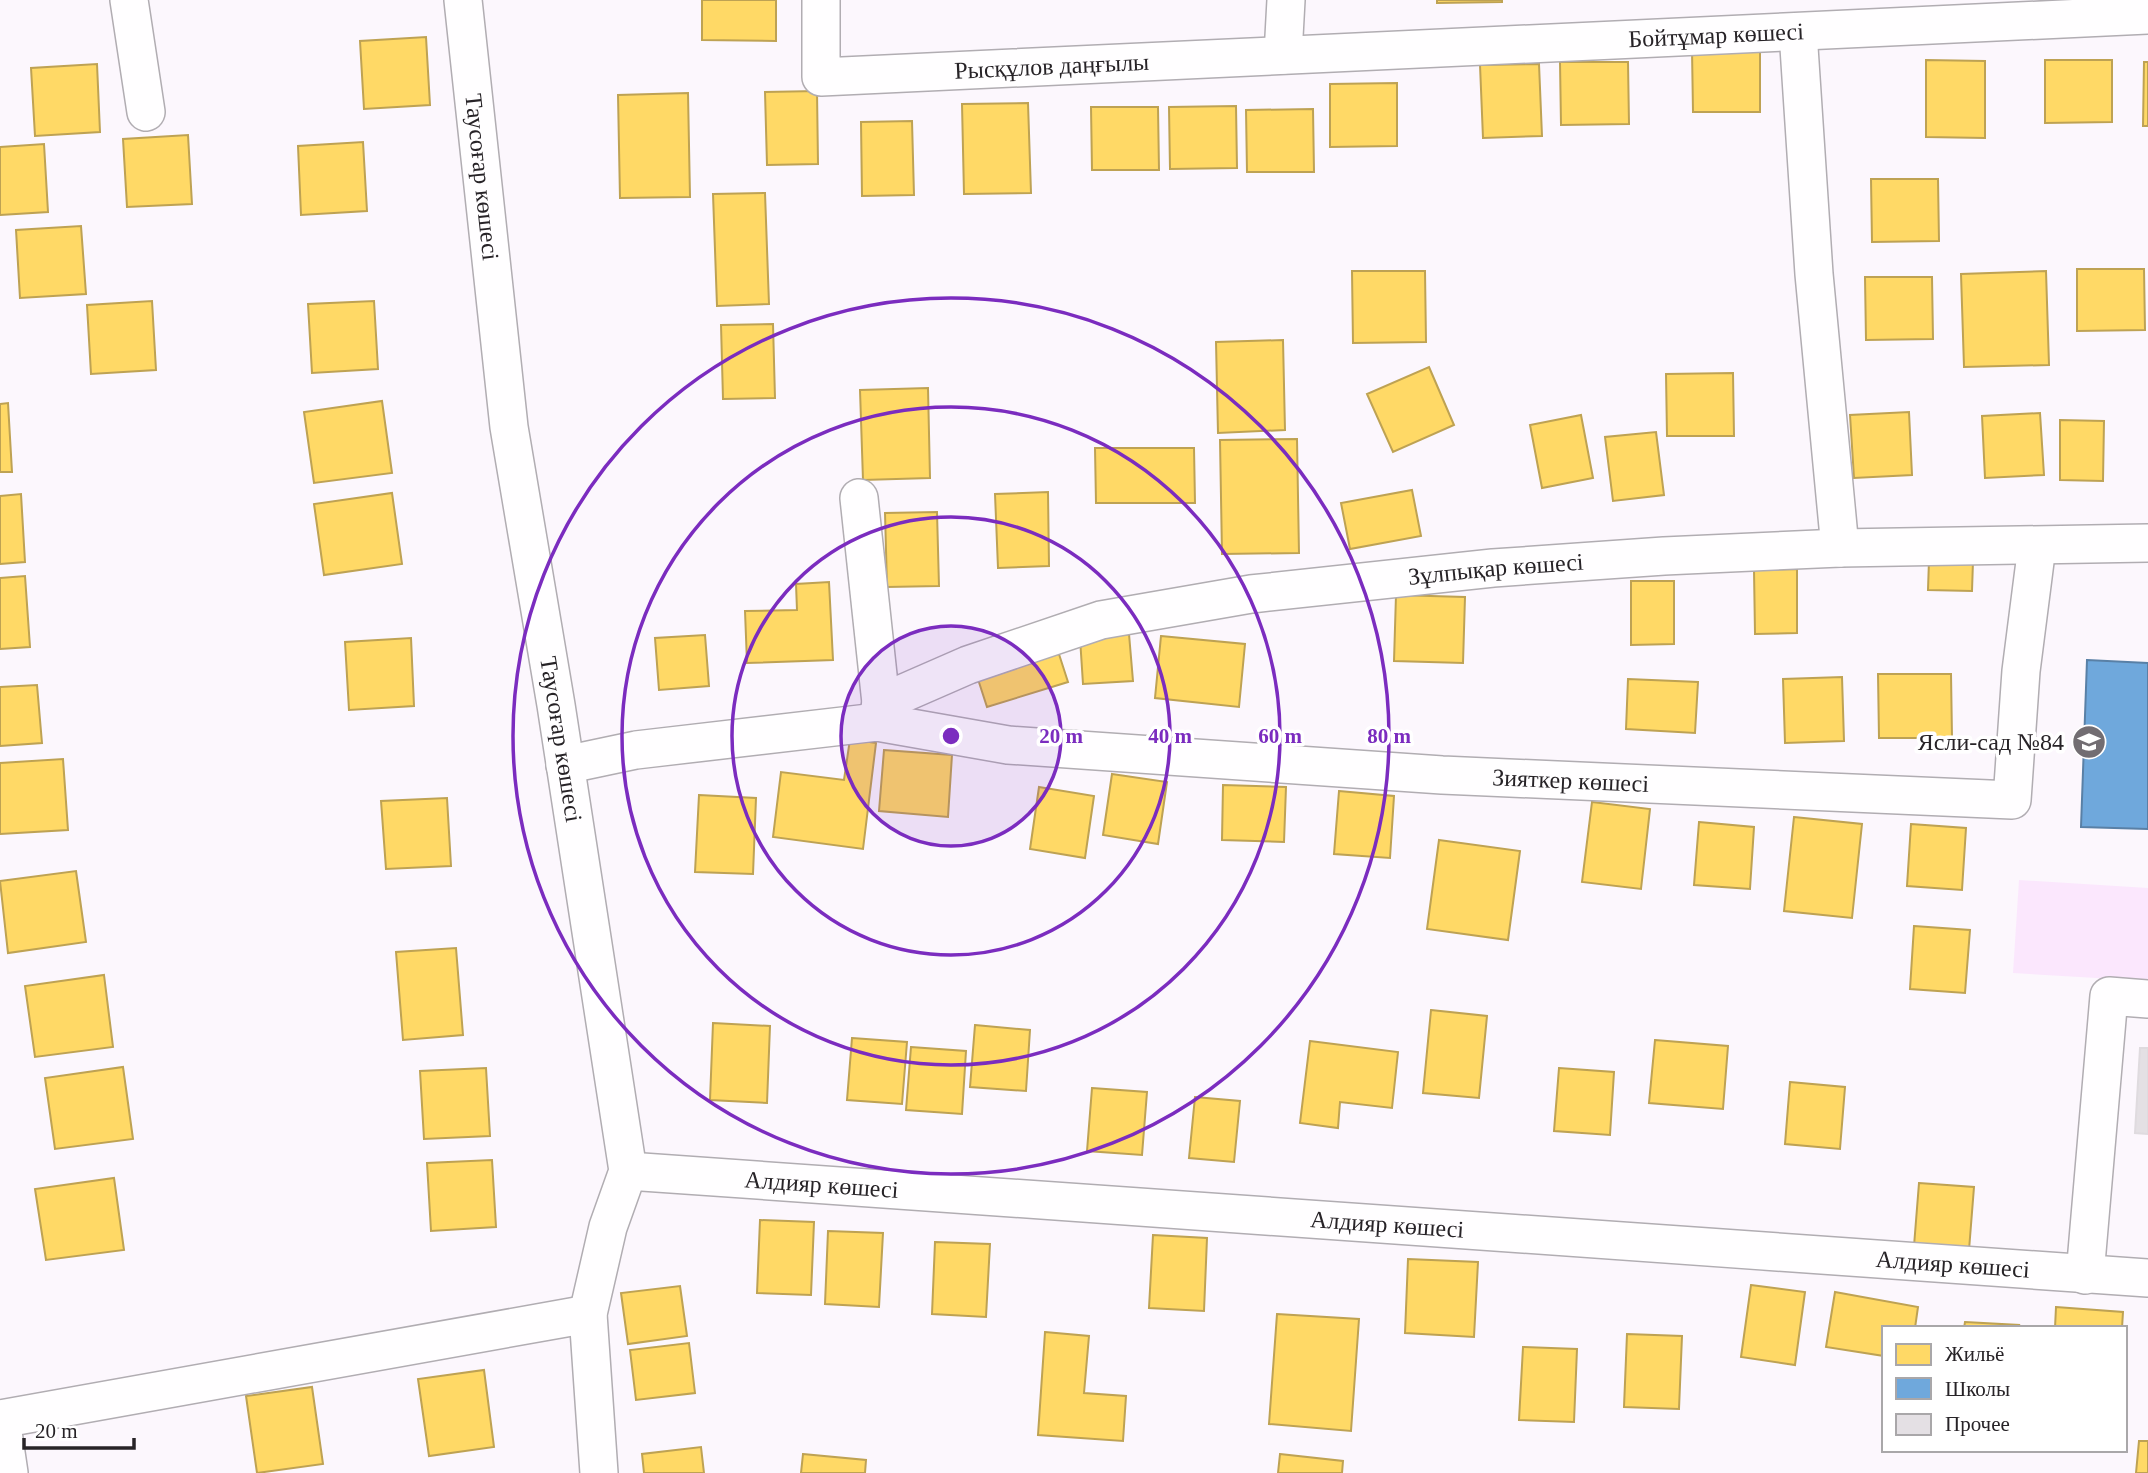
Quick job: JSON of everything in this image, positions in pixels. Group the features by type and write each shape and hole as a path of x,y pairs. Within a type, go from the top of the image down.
{"street":[{"path":"129,0 146,112"},
{"name":"Тауcоғар көшесі","path":"463,0 509,427 628,1171 608,1227 588,1314 599,1473"},
{"name":"Рысқұлов даңғылы","path":"821,0 821,77 1283,55"},
{"path":"1283,55 1286,0"},
{"name":"Бойтұмар көшесі","path":"1283,55 1798,32 1875,14 2148,15"},
{"path":"1798,32 1814,274 1840,548"},
{"path":"565,765 636,750 879,713 859,498"},
{"name":"Зұлпықар көшесі","path":"879,713 968,665 1101,620 1251,594 1493,568 1664,556 1840,548 2148,543"},
{"name":"Зияткер көшесі","path":"879,713 1008,745 1428,775 2012,800 2021,671 2037,545"},
{"path":"2085,1275 2109,996 2148,999"},
{"name":"Алдияр көшесі","path":"628,1171 2148,1278"},
{"path":"9,1473 1,1419 588,1314"}],"shaded area":[{"path":"2019,880 2148,888 2148,981 2013,973"}],"building: Жильё":[{"path":"702,0 776,0 776,41 702,40"},
{"path":"1437,0 1502,0 1502,2 1437,3"},
{"path":"426,37 430,105 364,109 360,41"},
{"path":"1760,49 1760,112 1693,112 1692,50"},
{"path":"1926,60 1985,61 1985,138 1926,137"},
{"path":"2045,60 2112,60 2112,122 2045,123"},
{"path":"1560,62 1628,62 1629,124 1561,125"},
{"path":"2144,62 2148,62 2148,126 2143,126"},
{"path":"97,64 100,132 35,136 31,68"},
{"path":"1539,64 1542,136 1483,138 1480,65"},
{"path":"1397,83 1397,146 1330,147 1330,84"},
{"path":"817,91 818,164 767,165 765,92"},
{"path":"688,93 690,197 620,198 618,95"},
{"path":"1028,103 1031,193 964,194 962,104"},
{"path":"1236,106 1237,168 1170,169 1169,107"},
{"path":"1091,107 1158,107 1159,170 1092,170"},
{"path":"1313,109 1314,172 1247,172 1246,110"},
{"path":"912,121 914,195 862,196 861,122"},
{"path":"188,135 192,204 127,207 123,139"},
{"path":"363,142 367,211 301,215 298,146"},
{"path":"44,144 48,212 0,215 0,147"},
{"path":"1871,179 1938,179 1939,241 1872,242"},
{"path":"765,193 769,304 717,306 713,194"},
{"path":"81,226 86,294 20,298 16,230"},
{"path":"2077,269 2144,269 2145,330 2077,331"},
{"path":"1352,271 1425,271 1426,342 1353,343"},
{"path":"2046,271 2049,365 1964,367 1961,274"},
{"path":"1865,277 1932,277 1933,339 1866,340"},
{"path":"152,301 156,370 91,374 87,305"},
{"path":"374,301 378,369 312,373 308,304"},
{"path":"773,324 775,398 723,399 721,325"},
{"path":"1283,340 1285,430 1218,433 1216,342"},
{"path":"1429,367 1454,425 1393,452 1367,394"},
{"path":"1733,373 1734,436 1667,436 1666,374"},
{"path":"928,388 930,478 863,480 860,390"},
{"path":"382,401 392,473 314,483 304,412"},
{"path":"8,403 12,472 0,472 0,404"},
{"path":"1909,412 1912,475 1854,478 1850,415"},
{"path":"2040,413 2044,475 1985,478 1982,416"},
{"path":"1581,415 1593,478 1542,488 1530,425"},
{"path":"2060,420 2104,421 2103,481 2060,480"},
{"path":"1656,432 1664,495 1613,501 1605,437"},
{"path":"1297,439 1299,553 1222,554 1220,440"},
{"path":"1095,448 1194,448 1195,503 1096,503"},
{"path":"1412,490 1421,536 1350,549 1341,503"},
{"path":"1048,492 1049,566 998,568 995,494"},
{"path":"392,493 402,564 324,575 314,504"},
{"path":"21,494 25,562 0,564 0,496"},
{"path":"937,512 939,586 887,587 885,513"},
{"path":"1929,560 1973,561 1972,591 1928,590"},
{"path":"1797,569 1797,633 1755,634 1754,570"},
{"path":"25,576 30,647 0,649 0,578"},
{"path":"1631,581 1674,581 1674,644 1631,645"},
{"path":"829,582 833,660 747,663 745,611 797,610 796,584"},
{"path":"1396,595 1465,597 1463,663 1394,661"},
{"path":"1129,634 1133,681 1083,684 1080,638"},
{"path":"705,635 709,686 659,690 655,638"},
{"path":"1161,636 1245,644 1239,707 1155,698"},
{"path":"411,638 414,706 349,710 345,642"},
{"path":"1057,648 1068,682 987,707 976,673"},
{"path":"1878,674 1951,674 1952,738 1879,738"},
{"path":"1842,677 1844,741 1785,743 1783,679"},
{"path":"1628,679 1698,682 1695,733 1626,729"},
{"path":"37,685 42,743 0,746 0,687"},
{"path":"850,739 876,743 863,849 773,837 781,772 844,780"},
{"path":"884,750 952,755 948,817 879,811"},
{"path":"63,759 68,830 0,834 0,763"},
{"path":"1112,774 1167,782 1158,844 1103,835"},
{"path":"1223,785 1286,787 1284,842 1222,840"},
{"path":"1039,787 1094,796 1085,858 1030,849"},
{"path":"1339,791 1394,796 1390,858 1334,854"},
{"path":"699,795 756,798 753,874 695,872"},
{"path":"447,798 451,866 386,869 381,801"},
{"path":"1592,802 1650,809 1641,889 1582,882"},
{"path":"1794,817 1862,824 1852,918 1784,911"},
{"path":"1699,822 1754,827 1750,889 1694,885"},
{"path":"1911,824 1966,828 1962,890 1907,886"},
{"path":"1439,840 1520,851 1508,940 1427,929"},
{"path":"76,871 86,942 8,953 0,881"},
{"path":"1914,926 1970,930 1965,993 1910,989"},
{"path":"456,948 463,1035 403,1040 396,952"},
{"path":"104,975 113,1047 35,1057 25,986"},
{"path":"1431,1010 1487,1016 1479,1098 1423,1093"},
{"path":"713,1023 770,1026 767,1103 710,1100"},
{"path":"975,1025 1030,1030 1026,1091 970,1087"},
{"path":"852,1038 907,1042 902,1104 847,1100"},
{"path":"1655,1040 1728,1046 1723,1109 1649,1103"},
{"path":"1310,1041 1398,1052 1392,1108 1340,1102 1338,1128 1300,1123"},
{"path":"911,1047 966,1051 962,1114 906,1110"},
{"path":"123,1067 133,1139 55,1149 45,1078"},
{"path":"486,1068 490,1136 424,1139 420,1071"},
{"path":"1559,1068 1614,1072 1610,1135 1554,1131"},
{"path":"1790,1082 1845,1087 1840,1149 1785,1144"},
{"path":"1092,1088 1147,1092 1142,1155 1087,1151"},
{"path":"1195,1097 1240,1101 1234,1162 1189,1158"},
{"path":"492,1160 496,1227 431,1231 427,1163"},
{"path":"114,1178 124,1250 46,1260 35,1189"},
{"path":"1919,1183 1974,1187 1969,1250 1914,1246"},
{"path":"760,1220 814,1222 811,1295 757,1293"},
{"path":"828,1231 883,1233 879,1307 825,1304"},
{"path":"1153,1235 1207,1238 1204,1311 1149,1308"},
{"path":"935,1242 990,1244 986,1317 932,1314"},
{"path":"1408,1259 1478,1262 1474,1337 1405,1333"},
{"path":"1751,1285 1805,1292 1795,1365 1741,1357"},
{"path":"680,1286 687,1336 628,1344 621,1293"},
{"path":"1835,1292 1918,1307 1915,1326 1882,1326 1882,1356 1826,1347"},
{"path":"2056,1307 2123,1312 2122,1326 2055,1326"},
{"path":"1277,1314 1359,1319 1351,1431 1269,1424"},
{"path":"1965,1322 2019,1325 2019,1326 1964,1326"},
{"path":"1045,1332 1089,1336 1084,1393 1126,1396 1123,1441 1038,1435"},
{"path":"1627,1334 1682,1336 1679,1409 1624,1407"},
{"path":"689,1343 695,1393 636,1400 630,1350"},
{"path":"1523,1347 1577,1349 1574,1422 1519,1420"},
{"path":"484,1370 494,1447 429,1456 418,1379"},
{"path":"312,1387 323,1464 257,1473 246,1396"},
{"path":"2139,1441 2148,1441 2148,1473 2136,1473"},
{"path":"701,1447 704,1473 644,1473 642,1454"},
{"path":"803,1454 866,1460 865,1473 801,1473"},
{"path":"1280,1454 1343,1461 1342,1473 1278,1473"}],"building: Школы":[{"path":"2087,660 2148,663 2148,829 2081,827"}],"building: Прочее":[{"path":"2140,1048 2148,1048 2148,1134 2135,1133"}],"place":[{"name":"Ясли-сад №84","path":"2089,742"}]}
